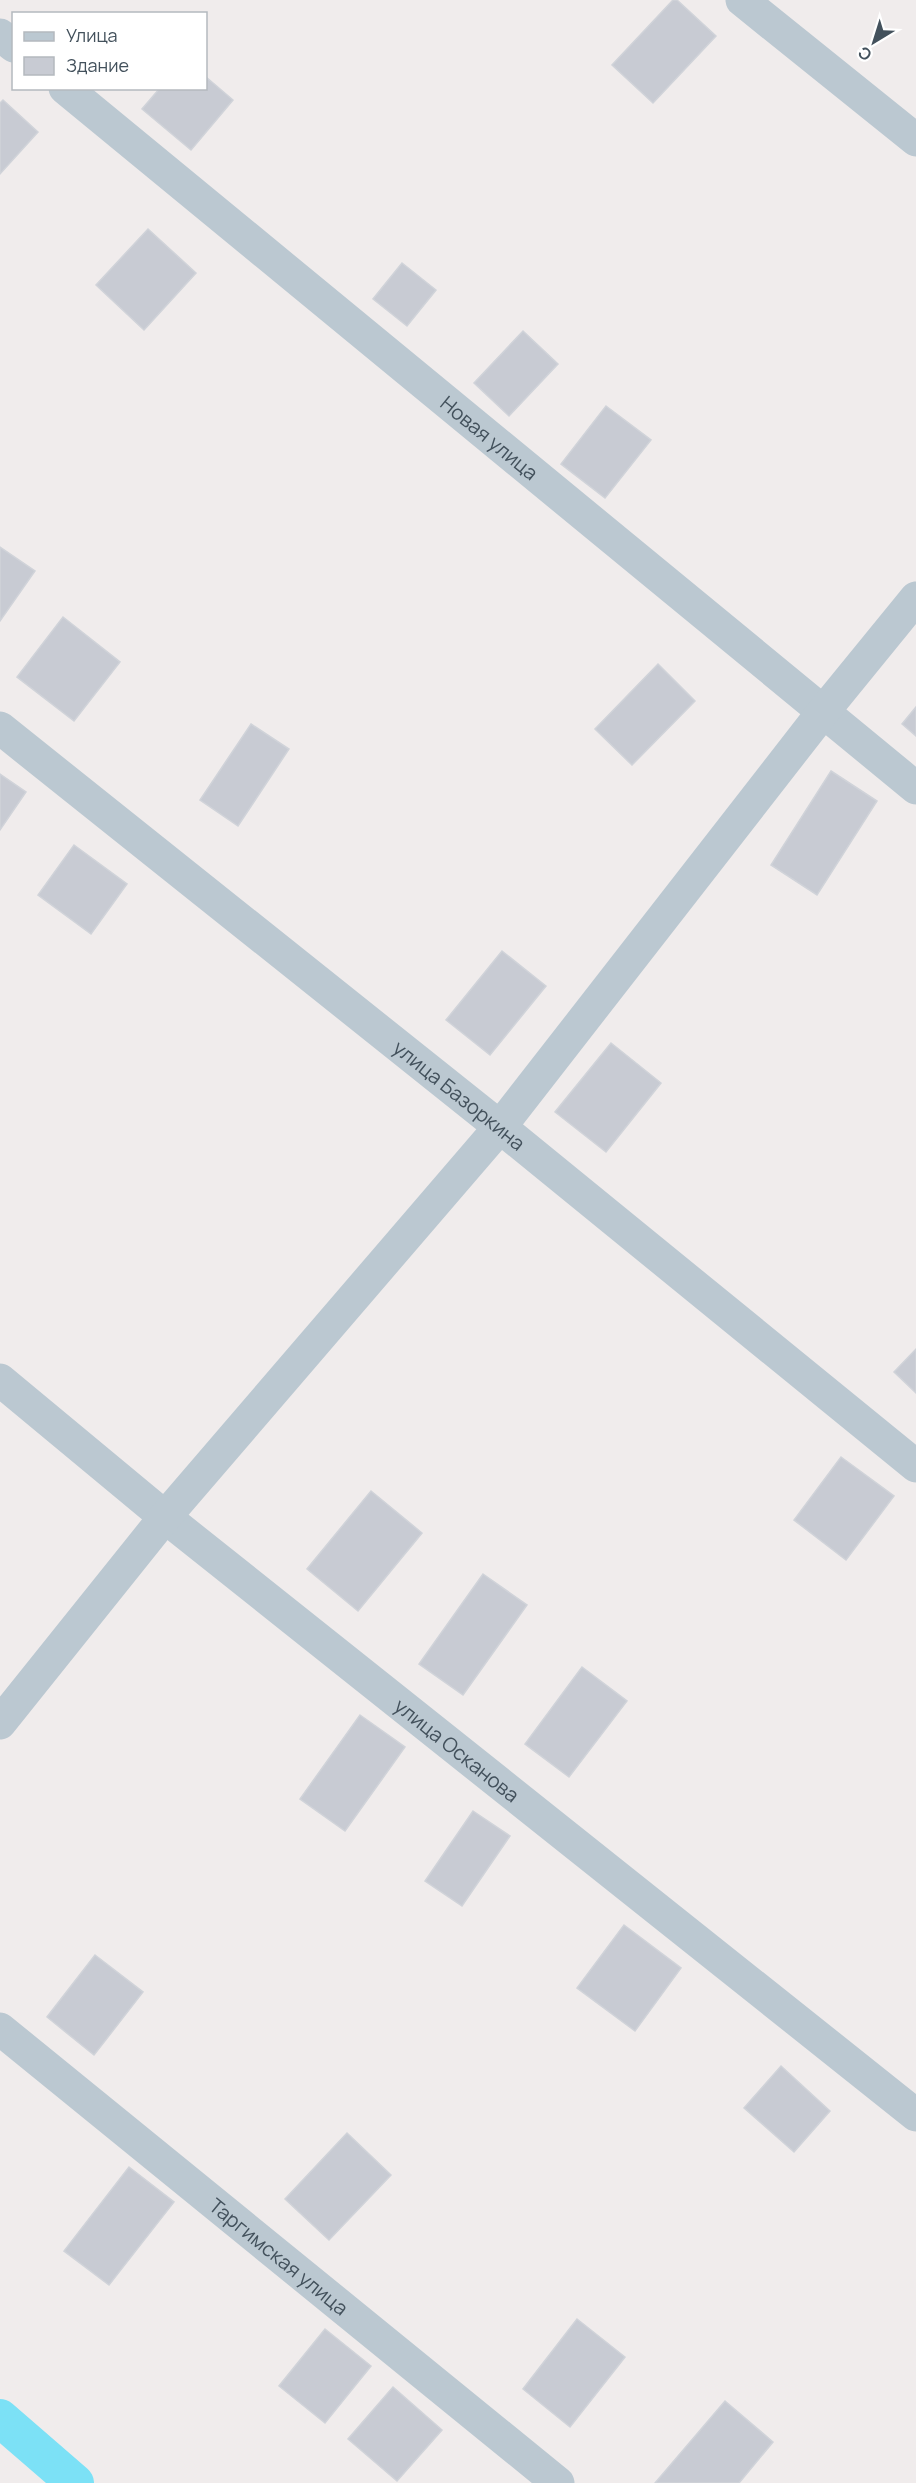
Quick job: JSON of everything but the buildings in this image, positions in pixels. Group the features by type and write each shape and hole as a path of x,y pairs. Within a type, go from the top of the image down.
{"street":[{"path":"742,0 916,140"},
{"path":"0,35 12,44"},
{"name":"Новая улица","path":"67,90 916,788"},
{"path":"0,1723 165,1517 500,1127 823,712 916,598"},
{"name":"улица Базоркина","path":"0,728 500,1127 916,1466"},
{"name":"улица Осканова","path":"0,1380 165,1517 916,2115"},
{"name":"Таргимская улица","path":"0,2029 558,2483"}],"waterway":[{"path":"0,2418 75,2483"}]}
